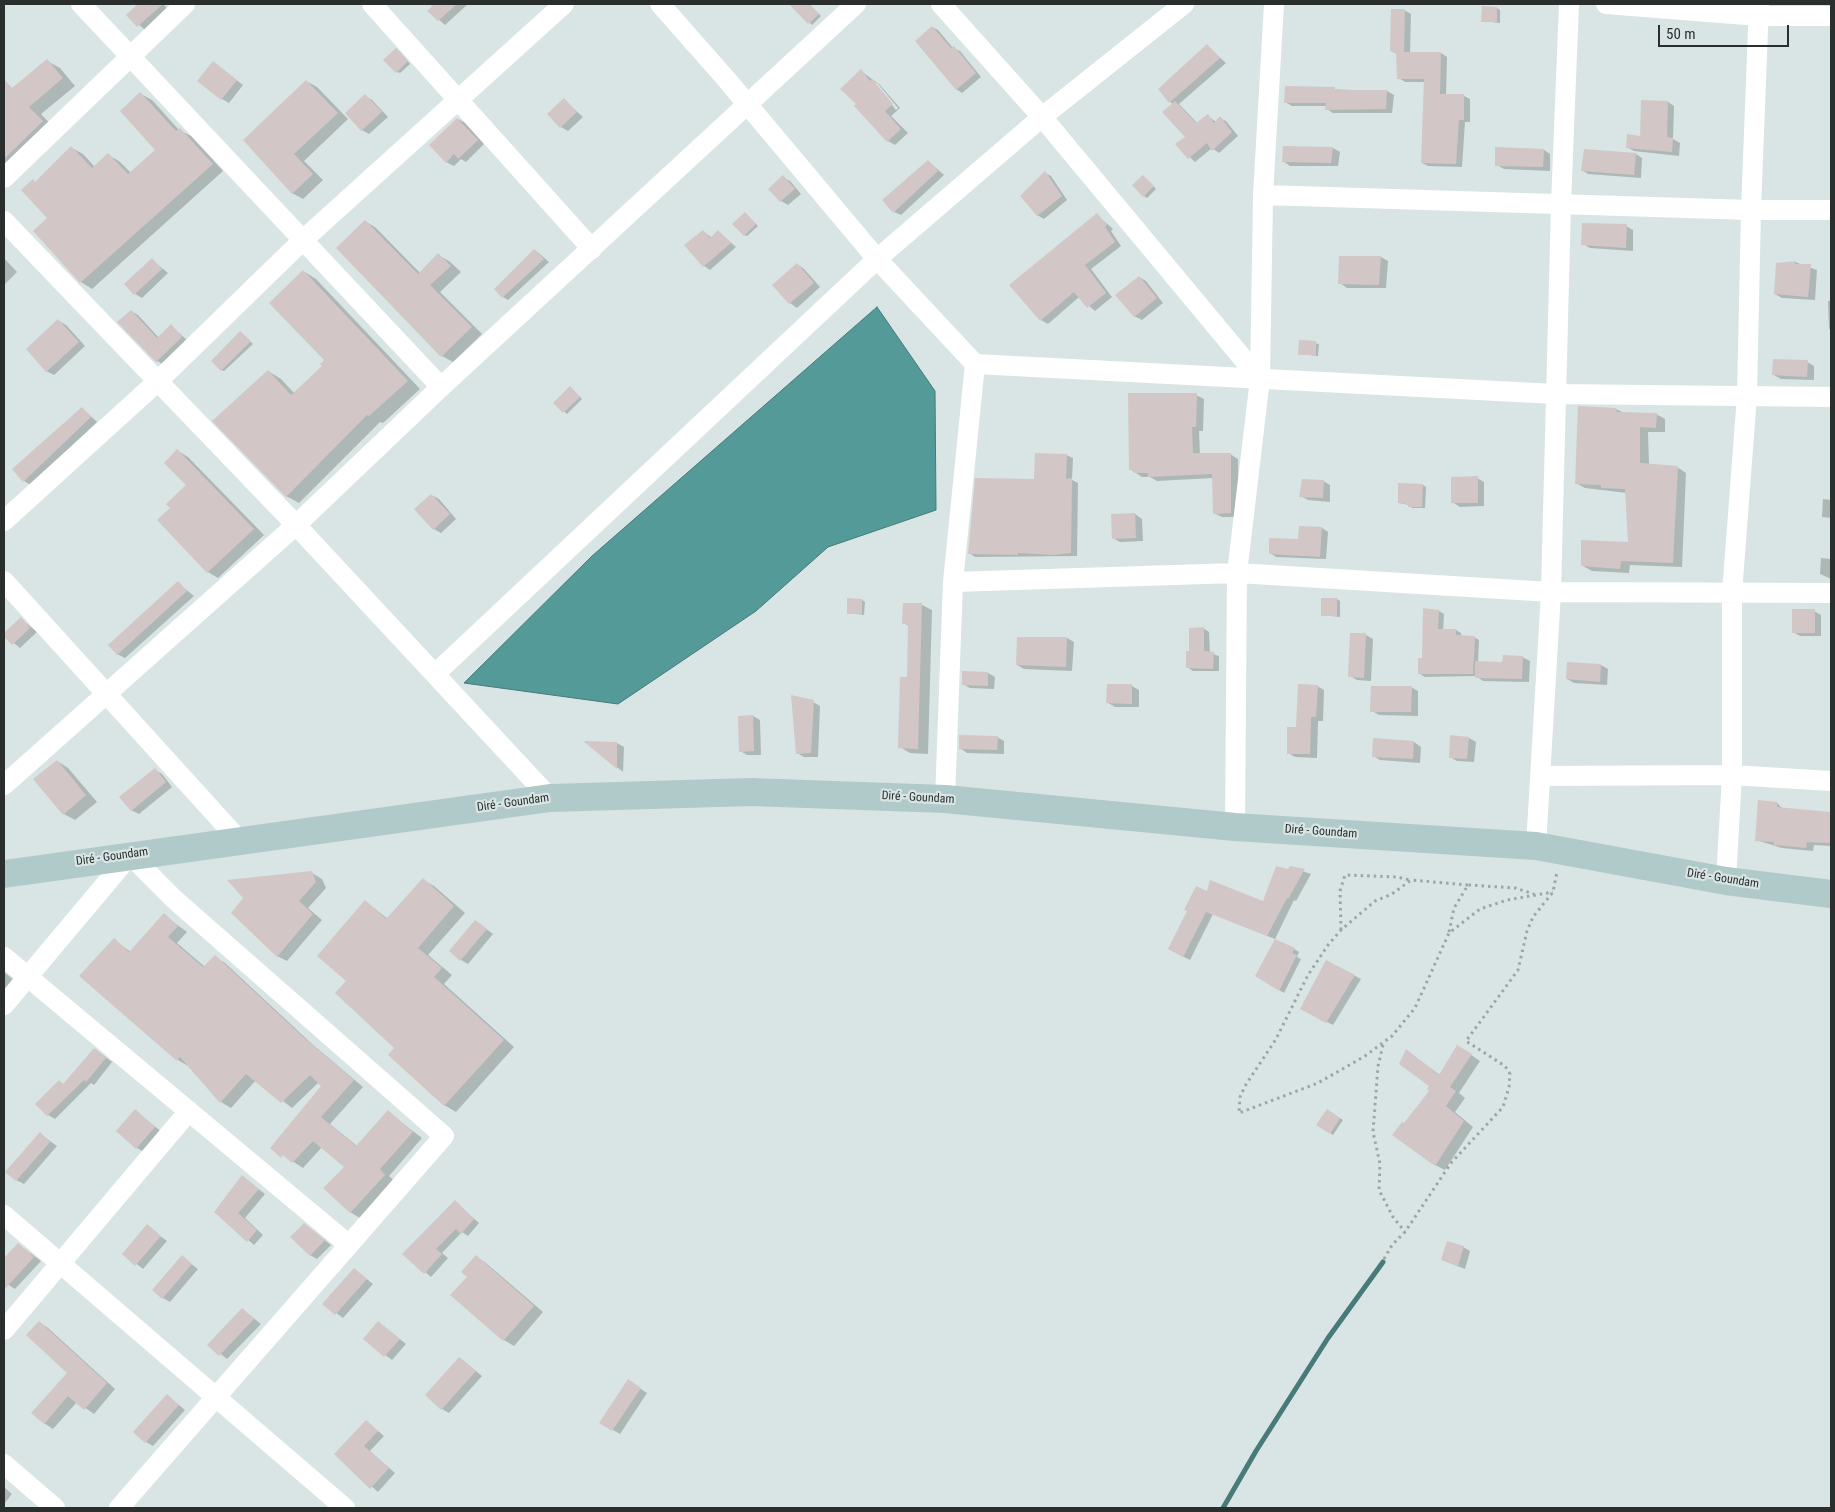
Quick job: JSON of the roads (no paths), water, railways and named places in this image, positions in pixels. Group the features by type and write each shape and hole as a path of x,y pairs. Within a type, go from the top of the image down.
{"main road":[{"name":"Diré - Goundam","path":"4,874 550,798 751,792 945,799 1235,827 1549,848 1726,881 1831,894"}],"street":[{"path":"81,4 441,387"},
{"path":"4,178 185,4"},
{"path":"372,4 592,249"},
{"path":"4,521 158,381 303,240 564,4"},
{"path":"660,4 748,105 877,259 975,364 1555,394 1831,397"},
{"path":"4,785 296,524 441,387 856,4"},
{"path":"941,4 1042,117 1260,379"},
{"path":"435,674 877,259 1042,117 1184,4"},
{"path":"1235,827 1237,573 1260,379 1263,195 1274,4"},
{"path":"1549,848 1540,776 1551,592 1555,394 1569,4"},
{"path":"1606,4 1759,10 1831,16"},
{"path":"1726,881 1732,775 1732,593 1747,396 1751,210 1759,10"},
{"path":"1263,195 1751,210 1831,210"},
{"path":"4,221 296,524 550,798"},
{"path":"945,799 953,582 975,364"},
{"path":"953,582 1237,573 1551,592 1831,593"},
{"path":"4,581 238,840"},
{"path":"1540,776 1732,775 1831,780"},
{"path":"4,1005 130,855 174,899 444,1136 119,1508"},
{"path":"4,957 349,1245"},
{"path":"4,1330 189,1111"},
{"path":"4,1215 345,1508"},
{"path":"4,1464 54,1508"}],"water":[{"path":"877,307 935,391 936,510 828,547 756,611 618,704 464,683 592,556"}],"waterway":[{"path":"1223,1508 1256,1451 1328,1338 1383,1262"}]}
